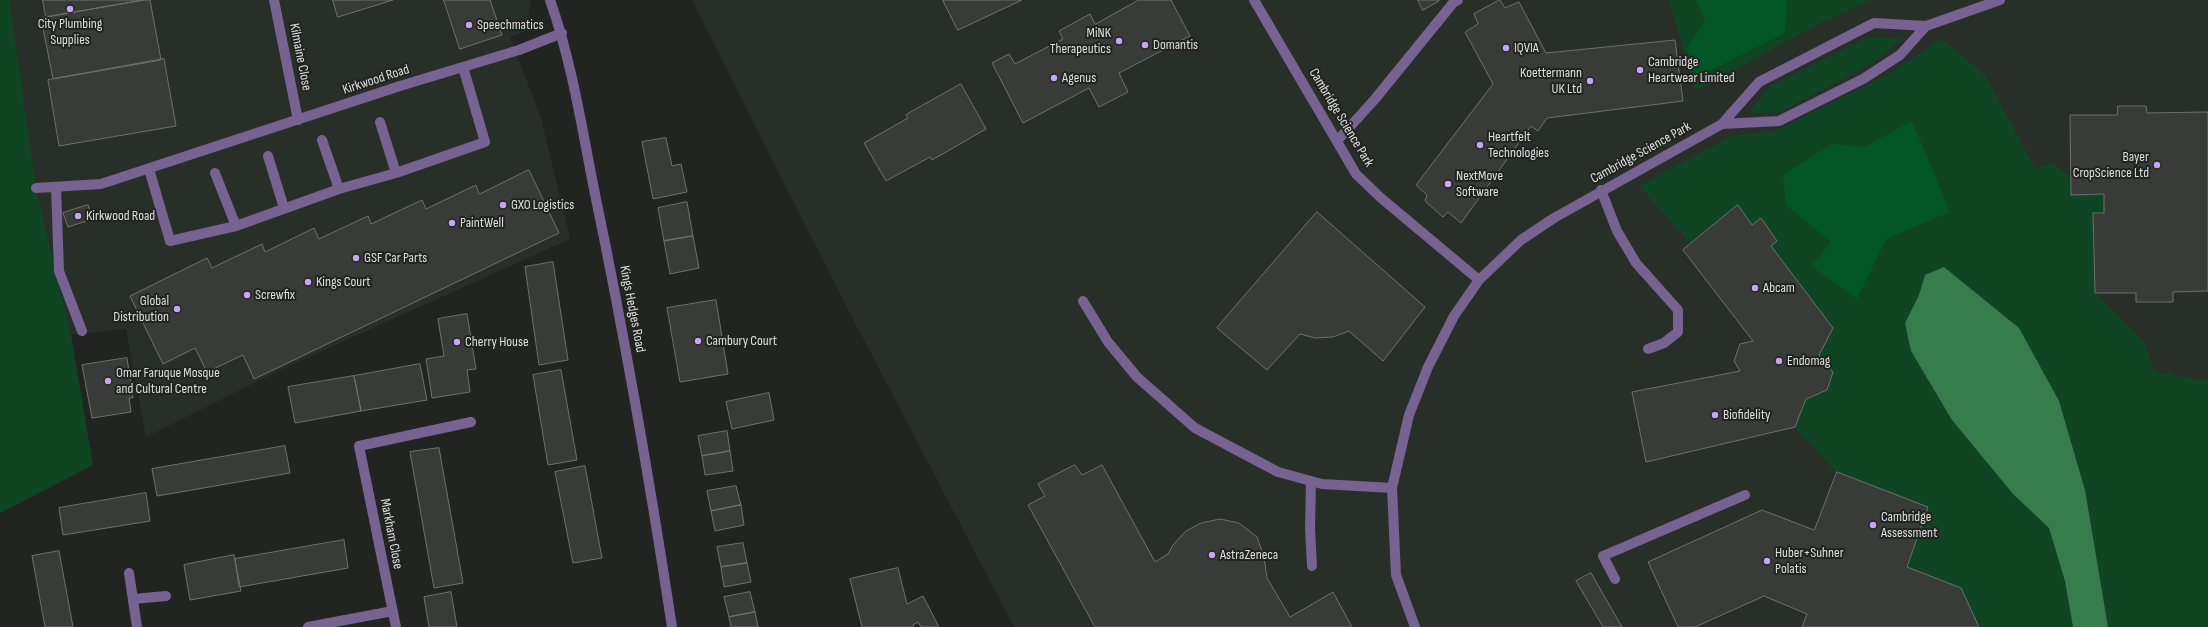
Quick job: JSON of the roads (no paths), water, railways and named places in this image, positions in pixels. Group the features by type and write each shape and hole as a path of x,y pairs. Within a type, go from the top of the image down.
{"street":[{"name":"Kilmaine Close","path":"274,0 298,120"},
{"name":"Kings Hedges Road","path":"550,0 562,33 604,234 642,434 672,627"},
{"name":"Cambridge Science Park","path":"1254,0 1356,174 1381,198 1479,280"},
{"path":"1337,142 1375,99 1453,3 1458,0"},
{"name":"Cambridge Science Park","path":"1415,627 1396,575 1392,488 1409,415 1426,373 1454,316 1479,280 1521,240 1601,190 1722,124 1759,82 1874,24 1926,26 2000,0"},
{"name":"Cambridge Science Park","path":"1722,124 1779,121 1864,79 1900,54 1926,26"},
{"name":"Kirkwood Road","path":"36,188 101,184 519,50 562,33"},
{"path":"149,169 170,241 236,226 339,189 396,173 485,142 463,67"},
{"path":"380,122 396,173"},
{"path":"322,140 339,189"},
{"path":"268,156 284,208"},
{"path":"215,173 236,226"},
{"path":"56,187 58,271 82,331"},
{"path":"1601,190 1617,231 1636,263 1678,310 1678,332 1664,343 1648,349"},
{"path":"1083,301 1108,342 1137,377 1195,428 1278,472 1322,484 1392,488"},
{"name":"Markham Close","path":"396,627 359,446 471,422"},
{"path":"1311,481 1310,529 1312,566"},
{"path":"1615,579 1603,556 1745,495"},
{"path":"129,573 137,627"},
{"path":"133,600 166,596"},
{"path":"308,627 393,611"}],"place":[{"name":"City Plumbing Supplies","path":"70,9"},
{"name":"Speechmatics","path":"469,25"},
{"name":"MiNK Therapeutics","path":"1119,41"},
{"name":"Domantis","path":"1145,45"},
{"name":"IQVIA","path":"1506,48"},
{"name":"Cambridge Heartwear Limited","path":"1640,70"},
{"name":"Agenus","path":"1054,78"},
{"name":"Koettermann UK Ltd","path":"1590,81"},
{"name":"Heartfelt Technologies","path":"1480,145"},
{"name":"Bayer CropScience Ltd","path":"2157,165"},
{"name":"NextMove Software","path":"1448,184"},
{"name":"GXO Logistics","path":"503,205"},
{"name":"Kirkwood Road","path":"78,216"},
{"name":"PaintWell","path":"452,223"},
{"name":"GSF Car Parts","path":"356,258"},
{"name":"Kings Court","path":"308,282"},
{"name":"Abcam","path":"1755,288"},
{"name":"Screwfix","path":"247,295"},
{"name":"Global Distribution","path":"177,309"},
{"name":"Cambury Court","path":"698,341"},
{"name":"Cherry House","path":"457,342"},
{"name":"Endomag","path":"1779,361"},
{"name":"Omar Faruque Mosque and Cultural Centre","path":"108,381"},
{"name":"Biofidelity","path":"1715,415"},
{"name":"Cambridge Assessment","path":"1873,525"},
{"name":"AstraZeneca","path":"1212,555"},
{"name":"Huber+Suhner Polatis","path":"1767,561"}]}
